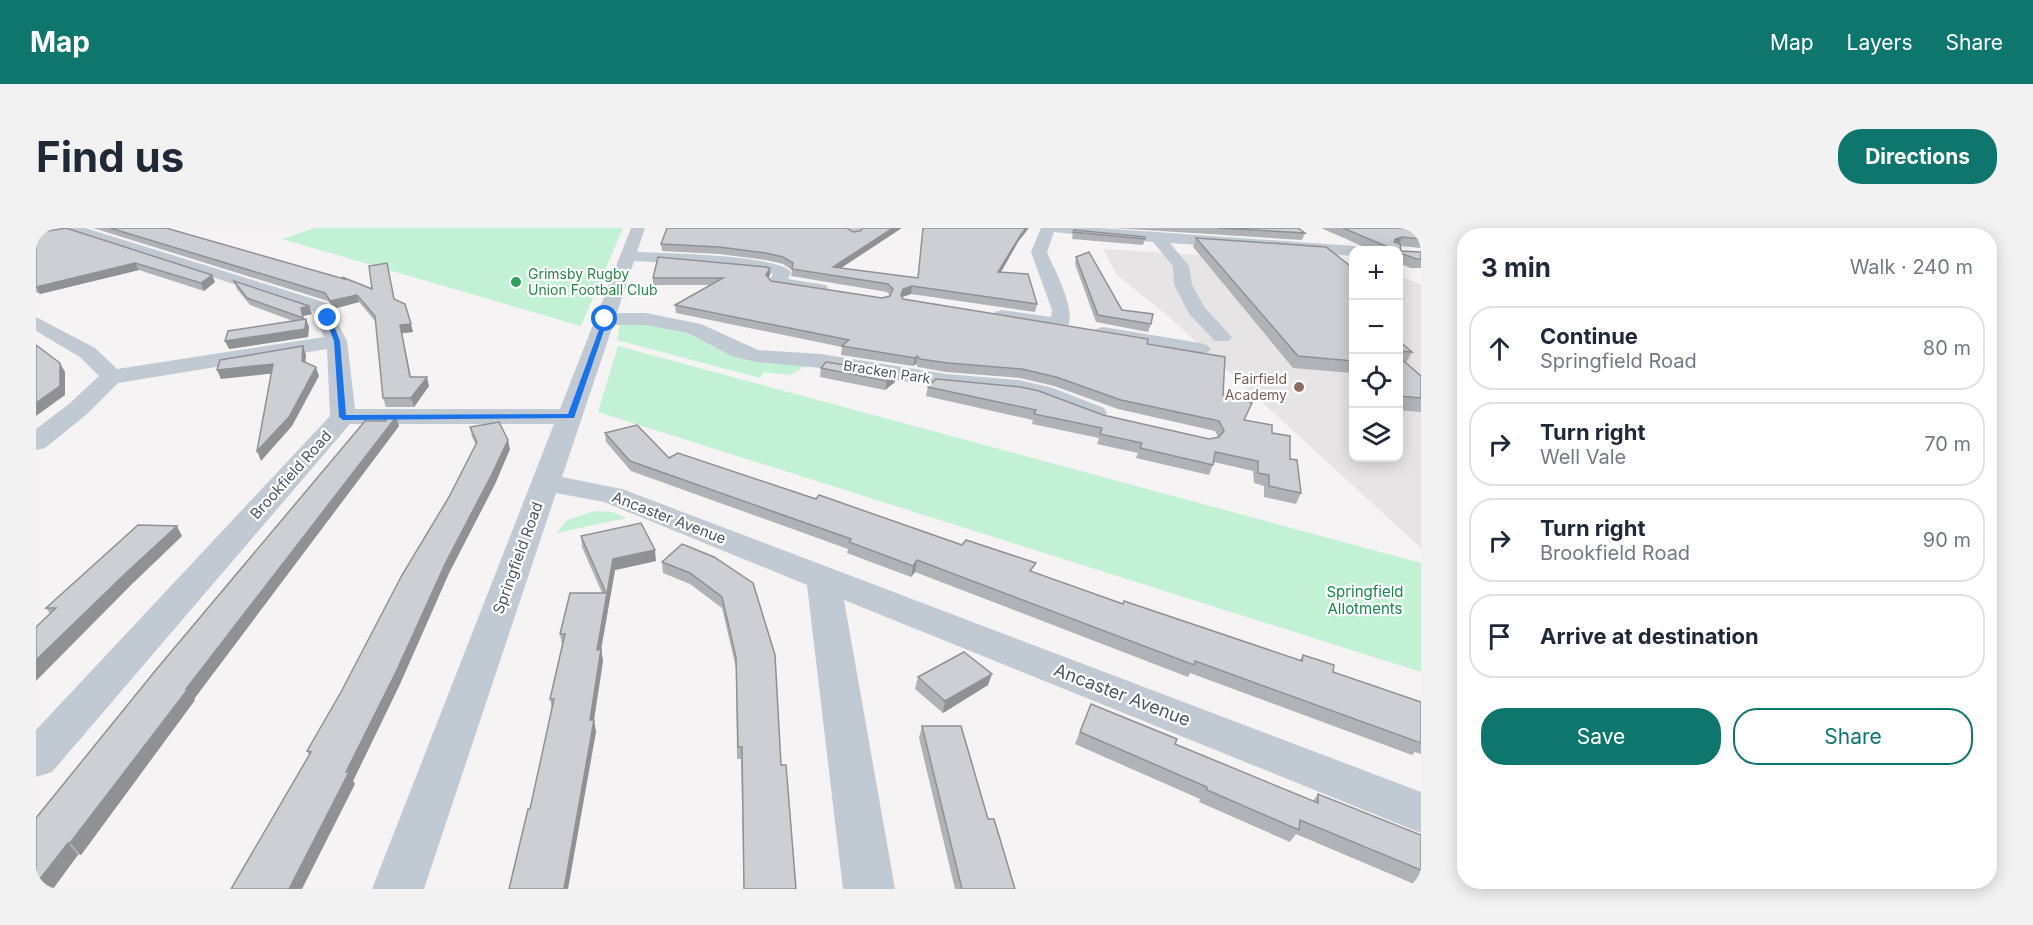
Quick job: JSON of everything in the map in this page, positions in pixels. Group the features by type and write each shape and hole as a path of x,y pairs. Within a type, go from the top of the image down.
{"street":[{"path":"1048,228 1039,252 1061,310 1060,324"},
{"path":"1053,228 1222,243 1349,251"},
{"path":"1209,228 1222,243"},
{"name":"Brookfield Road","path":"36,759 343,417 337,341 328,318 320,307 174,259 67,229"},
{"path":"1158,238 1181,266 1182,285 1197,311 1222,337"},
{"path":"633,242 661,256 769,267 783,272 777,282 835,291"},
{"name":"Springfield Road","path":"398,889 633,242"},
{"path":"989,314 1200,349"},
{"name":"Bracken Park","path":"605,319 646,319 694,327 740,351 756,356 821,361 946,381 1019,387 1045,393 1110,417"},
{"path":"36,323 95,358 105,367 111,377"},
{"path":"36,442 78,409 111,377 337,341"},
{"path":"343,417 571,416"},
{"name":"Ancaster Avenue","path":"545,482 612,495 1421,813"},
{"path":"823,578 869,889"}],"shaded area":[{"name":"Fairfield Academy","path":"1103,249 1349,265 1349,462 1403,462 1403,277 1421,284 1421,548 1168,316 1117,275"}],"green space":[{"name":"Grimsby Rugby Union Football Club","path":"314,228 623,228 581,326 282,239"},
{"path":"631,321 696,333 712,346 741,358 805,366 790,375 764,372 760,378 617,340 620,324"},
{"name":"Springfield Allotments","path":"618,346 1421,563 1421,672 598,412"},
{"path":"595,511 612,512 626,518 556,533 567,520"}],"building":[{"path":"66,228 212,275 201,283 135,263 36,287 36,233"},
{"path":"110,228 166,228 344,279 342,277 372,289 369,266 387,263 394,299 405,304 411,324 400,325 410,377 427,377 411,398 383,398 375,316 357,295 330,301 325,293"},
{"path":"667,228 847,228 853,232 863,228 893,228 833,267 918,278 923,228 1026,228 998,272 1028,274 1037,304 912,286 903,289 901,295 903,299 1148,339 1147,344 1225,357 1223,395 1252,403 1244,420 1272,425 1272,433 1290,436 1290,459 1297,460 1301,493 1269,486 1269,475 1258,473 1258,461 1215,452 1213,465 1140,448 1142,443 1100,434 1102,428 1034,414 1036,410 928,387 936,379 1021,387 1039,391 1103,415 1209,439 1219,437 1224,431 1219,421 1121,400 1056,377 1022,369 948,363 920,359 917,356 915,358 842,346 849,340 675,305 723,278 653,278 658,257 766,267 770,268 766,275 771,281 882,298 890,296 893,289 888,284 792,269 793,263 783,257 766,253 719,247 661,244"},
{"path":"1218,228 1298,228 1305,233"},
{"path":"1343,228 1421,228 1421,239 1402,237 1395,239 1394,242 1400,246 1386,246"},
{"path":"1074,230 1145,237 1145,239 1073,232"},
{"path":"1196,238 1326,247 1349,265 1349,361 1298,356"},
{"path":"1403,251 1421,252 1421,259 1403,254"},
{"path":"1089,252 1122,310 1153,314 1151,324 1098,315 1076,257"},
{"path":"234,281 309,306 301,308 303,318 247,298"},
{"path":"306,319 305,329 225,341 228,331"},
{"path":"1403,344 1412,352 1403,351"},
{"path":"36,345 60,363 60,386 36,403"},
{"path":"303,346 302,361 316,367 289,417 257,451 273,364 217,370 220,360"},
{"path":"1403,360 1421,376 1421,398 1403,396"},
{"path":"826,362 896,373 887,381 821,368"},
{"path":"385,417 396,417 70,843 36,884 36,818 155,671 365,421 386,421"},
{"path":"499,422 508,440 446,562 396,672 346,772 349,772 289,889 231,889 311,752 307,751 341,692 402,575 449,497 477,442 470,427"},
{"path":"637,425 669,458 678,453 816,499 819,495 962,545 966,540 1036,563 1030,571 1123,604 1124,601 1302,661 1303,655 1334,665 1333,672 1421,702 1421,743 1195,661 1194,665 917,560 913,566 849,542 851,539 630,461 605,433"},
{"path":"641,523 655,550 613,559 597,650 601,649 590,720 594,720 564,889 509,889 528,809 530,809 554,699 550,699 565,634 560,634 570,593 606,593 581,536"},
{"path":"138,525 177,526 36,660 36,627 56,608 46,608"},
{"path":"682,544 714,557 753,583 775,655 781,765 786,765 796,889 744,889 742,747 738,747 736,657 722,597 690,573 662,562"},
{"path":"964,652 992,674 945,701 918,677"},
{"path":"1091,704 1177,739 1175,744 1318,803 1318,794 1421,835 1421,870 1300,820 1299,830 1080,732"},
{"path":"922,726 961,726 988,819 994,819 1015,889 962,889"}],"place":[{"name":"Grimsby Rugby Union Football Club","path":"516,282"},
{"name":"Fairfield Academy","path":"1299,387"}],"route":[{"path":"328,318 337,341 343,417 571,416 605,319"}]}
